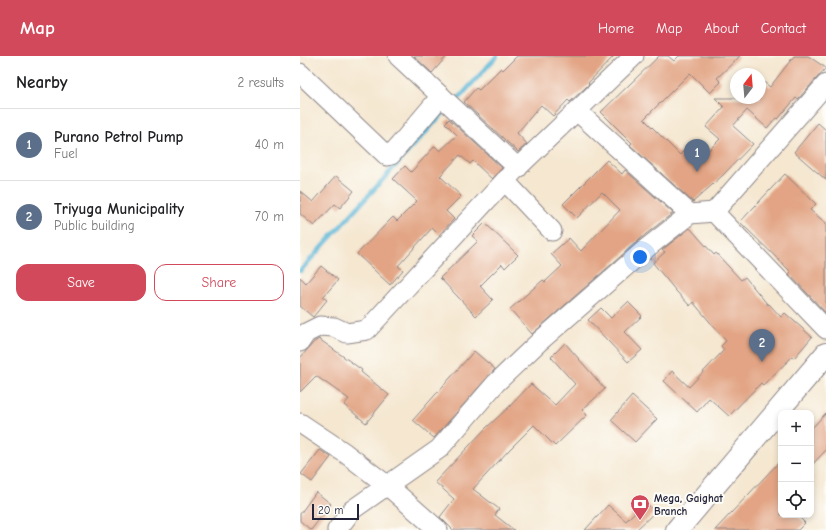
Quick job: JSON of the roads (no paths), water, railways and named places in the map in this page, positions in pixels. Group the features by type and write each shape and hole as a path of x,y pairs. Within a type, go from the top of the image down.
{"main road":[{"path":"677,530 826,354"}],"street":[{"path":"398,56 441,96 511,174 552,231"},
{"path":"300,342 306,333 320,326 334,327 347,332 367,330 511,174 634,56"},
{"path":"300,73 386,156 390,155 441,96"},
{"path":"337,530 352,510 388,486 438,449 496,383 540,341 648,247 690,214 714,212 826,84"},
{"path":"577,111 690,214"},
{"path":"714,212 826,329"},
{"path":"300,423 345,453 388,486 438,530"}],"waterway":[{"path":"459,98 497,56"},
{"path":"300,271 446,110"}],"place":[{"name":"Purano Petrol Pump","path":"697,172"},
{"name":"Triyuga Municipality","path":"762,362"},
{"name":"Mega, Gaighat Branch","path":"640,521"}]}
